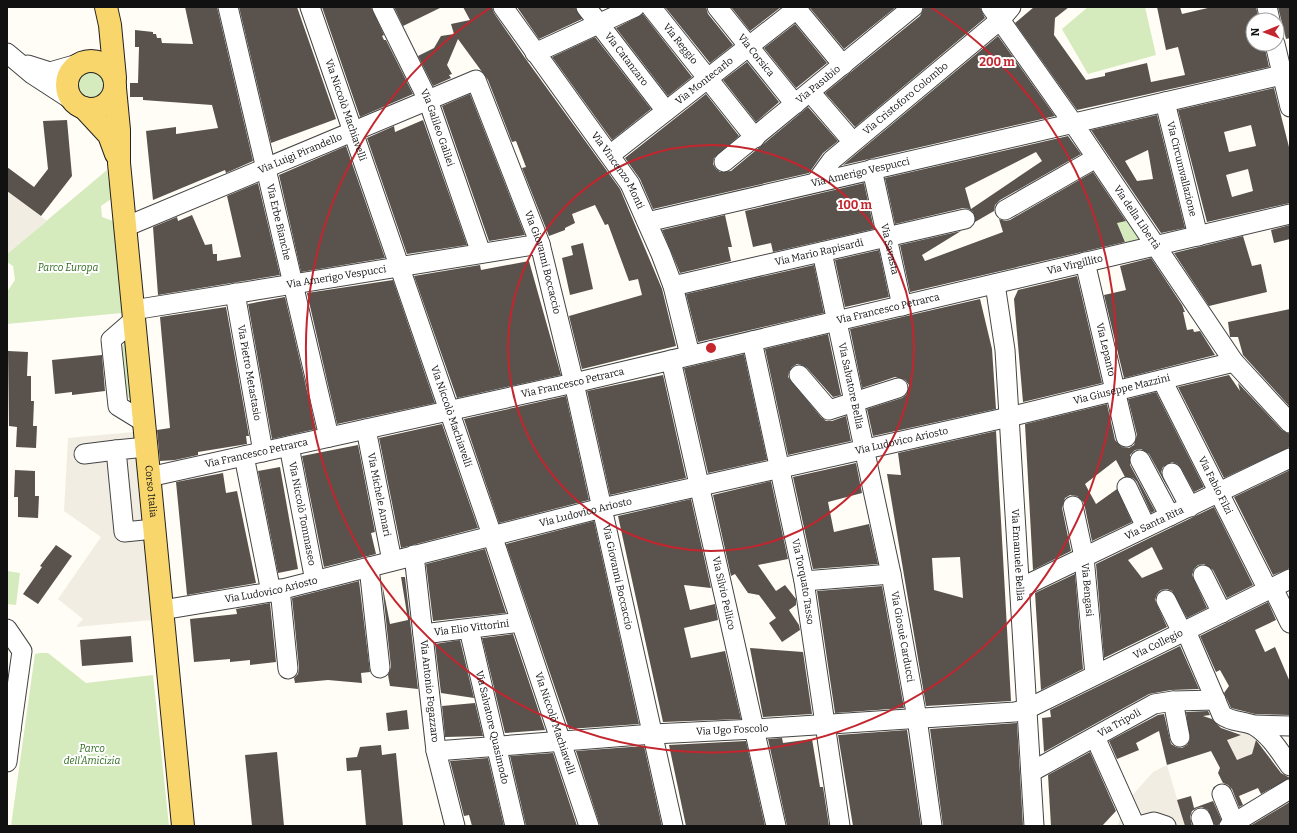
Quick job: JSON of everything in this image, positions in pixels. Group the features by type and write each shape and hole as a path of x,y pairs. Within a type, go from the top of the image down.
{"main road":[{"path":"105,7 104,26 100,44 92,55 70,74 68,81 69,94 109,135 119,163"},
{"path":"105,7 110,25 119,130 119,163"},
{"path":"78,104 91,109 104,105 114,95 115,83 112,72 104,64 98,61 82,63"},
{"name":"Corso Italia","path":"119,163 183,824"}],"street":[{"name":"Via Erbe Bianche","path":"228,7 329,437"},
{"name":"Via Niccolò Machiavelli","path":"310,7 492,535 589,826"},
{"name":"Via Galileo Galilei","path":"382,7 428,100 481,253"},
{"name":"Via Vincenzo Monti","path":"503,7 630,184 673,286 690,355"},
{"name":"Via Catanzaro","path":"586,7 666,111"},
{"path":"535,53 635,7"},
{"name":"Via Reggio","path":"651,7 754,138"},
{"name":"Via Corsica","path":"717,7 749,46 802,98 853,142"},
{"name":"Via Pasubio","path":"724,162 913,7"},
{"path":"797,8 843,65"},
{"name":"Via Montecarlo","path":"610,155 797,8"},
{"name":"Via della Libertà","path":"1001,11 1154,246 1234,362 1290,423"},
{"name":"Via Cristoforo Colombo","path":"816,182 832,160 1001,11"},
{"path":"1278,52 1286,74 1290,107"},
{"path":"11,55 34,68 50,72 82,63"},
{"path":"11,55 32,74 78,104"},
{"path":"1073,123 1286,74"},
{"name":"Via Luigi Pirandello","path":"125,228 476,80"},
{"name":"Via Giovanni Boccaccio","path":"476,80 540,244 574,383 673,826"},
{"name":"Via Circumvallazione","path":"1165,102 1198,236"},
{"name":"Via Amerigo Vespucci","path":"647,222 1073,123"},
{"path":"1005,210 1096,158"},
{"name":"Via Savasta","path":"872,169 902,306"},
{"path":"1154,246 1290,214"},
{"name":"Via Mario Rapisardi","path":"673,286 965,219"},
{"name":"Via Amerigo Vespucci","path":"133,315 235,293 540,244"},
{"name":"Via Virgillito","path":"995,284 1154,246"},
{"name":"Via Salvatore Bellia","path":"822,252 864,450"},
{"name":"Via Lepanto","path":"1085,262 1126,437"},
{"name":"Via Francesco Petrarca","path":"149,477 574,383 995,284"},
{"name":"Via Emanuele Bellia","path":"995,284 1005,350 1034,826"},
{"name":"Via Pietro Metastasio","path":"235,293 263,452"},
{"name":"Via Torquato Tasso","path":"752,341 804,580 840,826"},
{"name":"Via Silvio Pellico","path":"671,360 776,826"},
{"name":"Via Giuseppe Mazzini","path":"1009,418 1234,362"},
{"path":"799,375 829,410 898,388"},
{"name":"Via Fabio Filzi","path":"1162,380 1219,492 1290,622"},
{"name":"Via Ludovico Ariosto","path":"162,610 276,591 602,508 1009,418"},
{"name":"Via Michele Amari","path":"366,429 392,561"},
{"name":"Via Niccolò Tommaseo","path":"289,446 315,581"},
{"path":"84,454 146,447"},
{"path":"116,450 124,532 154,529"},
{"name":"Via Giosuè Carducci","path":"864,450 891,574 917,718 932,826"},
{"path":"244,456 276,591 288,669"},
{"name":"Via Santa Rita","path":"1020,588 1290,458"},
{"path":"1140,460 1170,516"},
{"path":"1172,473 1190,506"},
{"path":"1127,487 1146,527"},
{"name":"Via Bengasi","path":"1073,506 1084,557 1095,675"},
{"name":"Via Antonio Fogazzaro","path":"414,555 436,750 455,826"},
{"path":"369,567 380,668"},
{"path":"804,580 891,574"},
{"path":"1203,575 1222,613"},
{"name":"Via Collegio","path":"1027,708 1290,579"},
{"path":"1166,600 1184,631 1222,715 1229,720 1264,730 1290,726"},
{"name":"Via Elio Vittorini","path":"423,634 521,622"},
{"path":"7,628 22,651 9,728 7,762"},
{"name":"Via Salvatore Quasimodo","path":"469,629 515,826"},
{"name":"Via Tripoli","path":"1031,772 1154,704 1173,701 1216,700"},
{"path":"1173,701 1180,737"},
{"name":"Via Ugo Foscolo","path":"436,750 653,734 1015,712 1027,708"},
{"path":"1264,730 1290,766"},
{"path":"1095,737 1135,826"},
{"path":"1222,794 1232,824 1290,789"},
{"path":"1139,826 1154,822 1166,826"}],"green space":[{"path":"1088,7 1145,7 1156,55 1088,74 1062,29"},
{"path":"91,67 101,70 106,75 109,85 106,95 101,100 91,103 81,100 76,95 73,85 76,75 81,70"},
{"name":"Parco Europa","path":"107,170 111,199 101,206 102,217 113,221 122,313 7,324 7,292 15,280 13,266 7,262 7,254"},
{"path":"1129,220 1142,239 1126,243 1117,223"},
{"path":"125,342 130,399 125,396 121,348"},
{"path":"7,571 20,573 16,605 7,604"},
{"name":"Parco dell'Amicizia","path":"48,653 86,683 153,675 169,826 11,826 35,654"}],"shaded area":[{"path":"7,191 47,221 7,254"},
{"path":"145,431 163,619 76,627 83,619 58,599 101,537 64,511 68,438"},
{"path":"1262,710 1263,719 1252,754 1237,760 1227,740 1241,735 1230,726 1246,714 1246,711"},
{"path":"1167,765 1185,826 1117,826 1130,798 1153,772"}],"building":[{"path":"185,7 217,7 253,161 226,173 225,170 153,200 146,131 176,127 176,134 218,128 212,105 143,100 143,97 130,97 130,83 138,83 139,47 135,47 135,30 153,32 153,34 156,34 157,38 161,38 162,43 193,44"},
{"path":"239,7 297,7 336,119 271,143"},
{"path":"322,7 371,7 384,35 382,36 384,40 386,40 413,94 360,117"},
{"path":"394,7 442,7 403,26"},
{"path":"463,7 492,7 494,13 525,58 620,189 662,289 676,346 582,369 569,316 642,295 638,279 629,281 608,224 605,225 595,205 572,214 575,223 565,228 565,230 549,236 522,168 526,167 516,141 512,142 488,80 458,39 447,65 452,74 449,75 451,78 433,86 418,56 434,48 441,36 454,34 451,24 470,20"},
{"path":"517,7 575,7 582,19 539,39"},
{"path":"665,7 706,7 708,14 733,45 710,63"},
{"path":"731,7 781,7 750,31"},
{"path":"896,7 844,49 810,8"},
{"path":"924,7 980,7 985,18 855,127 825,93 920,16"},
{"path":"1034,7 1069,7 1055,18 1054,35 1086,80 1105,76 1105,73 1147,63 1151,82 1185,75 1178,47 1166,50 1157,7 1180,7 1182,14 1212,7 1256,7 1257,12 1245,12 1245,52 1266,52 1269,67 1077,110 1015,23"},
{"path":"1278,7 1290,7 1290,38 1286,39 1285,35 1285,12 1279,12"},
{"path":"643,14 692,77 668,96 616,28"},
{"path":"795,24 827,63 796,88 764,48"},
{"path":"998,36 1055,116 843,165"},
{"path":"595,37 651,109 612,140 552,57"},
{"path":"747,62 779,102 756,122 723,80"},
{"path":"1274,88 1290,151 1290,203 1207,222 1178,110","holes":["1251,125 1256,146 1229,152 1224,132","1248,169 1253,191 1232,197 1226,175"]},
{"path":"470,94 525,235 489,241 442,106"},
{"path":"706,94 739,136 714,158 713,164 720,172 731,171 808,107 838,141 823,153 809,173 653,209 640,179 625,158"},
{"path":"1157,115 1185,228 1161,233 1091,130","holes":["1148,150 1153,179 1137,181 1125,161"]},
{"path":"67,120 72,176 41,216 7,191 7,167 34,187 48,169 43,121"},
{"path":"423,120 467,245 407,254 367,138 394,126 395,132"},
{"path":"1068,136 1081,154 1000,200 995,205 994,211 975,222 973,212 969,209 963,208 895,224 885,178","holes":["1036,152 1042,161 971,209 965,188"]},
{"path":"346,146 385,258 301,272 279,175"},
{"path":"1093,172 1126,221 1117,223 1125,242 910,292 900,245 961,231 922,255 925,261 1003,232 999,219 1005,221 1010,220"},
{"path":"258,183 280,275 158,295 153,227 177,217 178,221 192,215 205,245 212,244 213,254 217,254 217,261 241,257 227,196"},
{"path":"864,183 874,229 773,252 771,243 753,247 745,211"},
{"path":"725,215 732,247 728,247 731,261 680,273 662,230"},
{"path":"1290,225 1290,239 1274,243 1271,230"},
{"path":"1243,236 1252,266 1261,264 1267,292 1209,306 1174,253"},
{"path":"583,243 593,289 570,295 562,258 573,255 571,246"},
{"path":"879,250 889,297 845,307 835,260"},
{"path":"1151,258 1182,305 1185,312 1183,312 1187,330 1193,329 1194,332 1200,331 1215,355 1124,378 1104,295 1126,290 1120,266"},
{"path":"529,261 561,375 457,398 414,276 480,265 481,270"},
{"path":"814,265 824,313 698,342 686,294"},
{"path":"1077,276 1102,383 1023,402 1014,299 1018,290"},
{"path":"393,280 435,403 337,424 307,293"},
{"path":"285,297 316,429 272,439 248,304"},
{"path":"980,299 992,349 996,409 873,436 867,409 902,398 906,395 909,385 905,380 895,377 862,388 850,329"},
{"path":"226,307 249,436 246,436 247,444 198,452 198,455 175,460 160,461 157,430 170,428 160,317"},
{"path":"1290,309 1290,407 1243,355 1238,337 1230,337 1228,322"},
{"path":"828,334 841,395 833,397 807,368 802,365 797,364 792,367 788,377 826,421 832,421 846,416 851,441 788,455 765,349"},
{"path":"8,351 28,352 27,376 31,376 31,401 34,401 33,426 37,426 36,448 16,447 17,427 9,426"},
{"path":"744,354 767,460 708,473 684,368"},
{"path":"102,355 105,391 72,395 72,392 55,394 52,360"},
{"path":"663,375 686,478 610,495 587,391"},
{"path":"1229,375 1240,391 1238,383 1282,430 1290,434 1290,447 1224,478 1178,387"},
{"path":"1156,392 1204,487 1194,492 1181,468 1172,462 1163,467 1161,472 1169,490 1149,454 1141,449 1135,450 1130,455 1130,465 1155,511 1151,513 1137,482 1133,478 1125,477 1116,460 1085,484 1096,504 1117,489 1132,522 1092,541 1084,503 1077,496 1070,495 1065,498 1062,508 1071,551 1033,570 1025,424 1107,404 1115,440 1122,447 1129,448 1134,445 1137,435 1128,399"},
{"path":"566,396 589,500 499,523 464,419"},
{"path":"442,424 478,528 401,548 379,438"},
{"path":"996,431 1011,701 926,706 887,474 901,475 898,453","holes":["960,557 963,598 934,590 932,558"]},
{"path":"358,445 375,532 371,533 376,554 324,567 302,456"},
{"path":"856,463 862,493 828,502 834,532 869,524 878,564 813,569 793,477"},
{"path":"280,467 298,569 278,573 258,471"},
{"path":"15,470 35,471 35,496 39,496 38,518 18,517 18,497 14,497"},
{"path":"1290,470 1290,568 1273,575 1234,497"},
{"path":"223,473 226,493 237,491 256,583 187,595 176,482"},
{"path":"771,481 788,559 758,565 776,591 785,585 796,599 796,605 789,610 799,625 800,630 782,642 769,623 776,618 759,595 748,593 735,574 731,576 713,495"},
{"path":"691,499 711,588 684,585 690,610 715,604 718,620 684,628 691,658 725,651 741,719 663,722 618,516"},
{"path":"1214,507 1253,585 1227,598 1213,570 1204,564 1198,565 1194,569 1192,575 1207,608 1187,618 1172,591 1167,589 1161,590 1157,594 1155,600 1167,627 1104,658 1096,564","holes":["1152,547 1163,569 1142,578 1128,560"]},
{"path":"594,521 639,724 569,729 506,544"},
{"path":"56,545 72,556 38,604 23,594 42,567 40,566"},
{"path":"485,549 506,613 433,621 426,564"},
{"path":"1075,574 1083,669 1041,690 1035,593"},
{"path":"401,577 405,577 418,689 390,686 388,675 391,667 382,583 390,624 408,620"},
{"path":"359,581 370,672 361,673 362,683 328,680 295,683 294,678 298,674 299,668 292,598"},
{"path":"882,586 904,708 835,713 817,591"},
{"path":"1268,602 1276,620 1255,630 1265,652 1275,647 1290,682 1290,715 1255,714 1231,708 1224,693 1229,686 1220,670 1216,672 1200,636"},
{"path":"270,603 276,662 250,665 250,660 230,662 230,659 194,662 190,619 237,614 236,609"},
{"path":"513,634 545,730 505,733 482,638"},
{"path":"131,636 133,662 82,666 80,640"},
{"path":"460,640 474,698 441,693 435,644"},
{"path":"1180,646 1199,689 1171,690 1149,694 1044,752 1042,718 1051,717 1050,710"},
{"path":"750,648 803,652 812,714 763,717"},
{"path":"475,703 483,736 445,737 442,706"},
{"path":"407,710 409,729 388,731 386,713"},
{"path":"1208,711 1210,715 1203,716 1212,719 1221,728 1241,735 1227,740 1237,760 1252,754 1256,740 1281,773 1290,778 1261,794 1258,788 1239,796 1243,805 1239,807 1232,789 1223,783 1218,773 1220,768 1211,751 1167,765 1159,731 1136,743 1139,750 1117,759 1109,741 1158,715 1164,714 1171,744 1182,748 1187,745 1190,740 1186,712"},
{"path":"1017,723 1023,826 943,826 930,729"},
{"path":"907,730 921,826 853,826 838,735"},
{"path":"782,738 783,743 812,739 820,787 823,787 829,826 787,826 768,739"},
{"path":"746,741 765,826 686,826 669,745"},
{"path":"381,745 382,755 396,753 403,826 366,826 361,770 347,771 346,758 357,757 360,747"},
{"path":"644,746 662,826 600,826 576,751"},
{"path":"277,752 284,826 252,826 245,755"},
{"path":"1090,752 1116,811 1102,826 1051,826 1048,775"},
{"path":"553,753 577,826 526,826 510,756"},
{"path":"488,758 504,826 472,826 469,815 464,816 450,761"},
{"path":"1191,796 1194,808 1213,801 1221,819 1218,826 1215,826 1208,810 1202,807 1192,811 1190,817 1192,826 1185,826 1177,800"},
{"path":"1290,802 1290,826 1250,826"}]}
